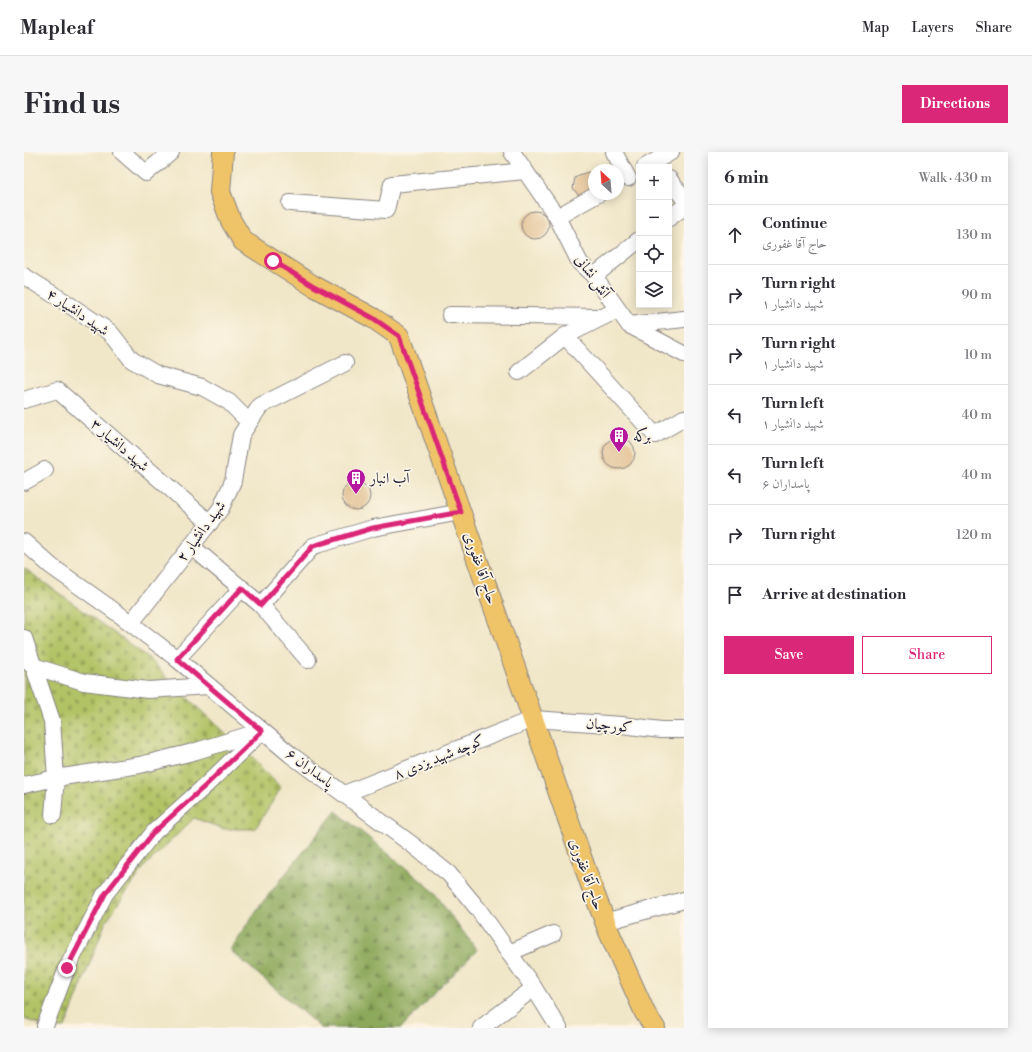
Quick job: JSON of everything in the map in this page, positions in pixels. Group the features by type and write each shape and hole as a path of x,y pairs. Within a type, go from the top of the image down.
{"main road":[{"name":"حاج آقا غفوری","path":"223,152 220,192 231,221 243,241 306,281 373,318 399,336 605,922 650,1020 664,1028"}],"street":[{"path":"122,152 146,172 171,152"},
{"name":"آتش نشانی","path":"512,152 557,217 580,263 594,276 610,313 629,325 684,354"},
{"path":"614,152 628,177"},
{"path":"655,164 671,152"},
{"path":"290,203 386,210 392,184 524,171"},
{"path":"672,183 684,199"},
{"path":"557,217 588,200"},
{"path":"672,216 684,207"},
{"path":"594,276 636,242"},
{"name":"شهید دانشیار ۴","path":"24,276 110,332 132,360 158,375 202,387 229,402 249,422"},
{"path":"450,315 610,313"},
{"path":"519,372 566,336 610,313"},
{"path":"629,325 684,319"},
{"path":"566,336 655,435 684,418"},
{"name":"شهید دانشیار ۲","path":"131,623 221,508 232,481 241,435 260,406 345,363"},
{"name":"شهید دانشیار ۳","path":"24,400 57,390 210,523"},
{"path":"24,482 45,470"},
{"path":"261,605 313,546 373,528 461,512"},
{"name":"پاسداران ۶","path":"24,542 51,566 131,623 177,659 291,755 414,846 449,874 478,909 534,988 559,1028"},
{"path":"191,546 261,605 308,660"},
{"path":"177,659 242,588"},
{"path":"24,638 29,662 52,721 56,778 54,815"},
{"path":"29,662 84,682 148,690 209,686"},
{"name":"کورچیان","path":"533,719 622,724 661,730 684,730"},
{"name":"کوچه شهید یزدی ۸","path":"344,794 533,719"},
{"path":"24,785 56,778 140,765 193,752 262,731"},
{"path":"45,1026 67,968 105,894 154,832 205,786 262,731"},
{"path":"605,922 684,900"},
{"path":"509,954 553,934"},
{"path":"481,1028 534,988"}],"green space":[{"path":"24,568 150,659 177,688 232,740 244,749 281,788 255,829 224,829 194,818 145,866 106,921 65,1028 49,1028 24,1019"},
{"path":"336,811 430,888 477,950 401,1028 321,1028 230,950 258,908"}],"building":[{"path":"588,172 588,195 579,196 573,188 575,178"},
{"path":"535,211 545,215 549,225 545,235 535,239 525,235 521,225 525,215"},
{"name":"برکه","path":"616,437 622,437 632,444 635,453 634,459 628,466 622,469 616,469 606,462 603,456 603,450 610,440"},
{"name":"آب انبار","path":"356,482 362,483 366,486 369,490 369,502 366,506 362,509 356,510 350,509 346,506 343,502 342,496 343,490 346,486 350,483"}],"place":[{"name":"برکه","path":"619,453"},
{"name":"آب انبار","path":"356,495"}],"route":[{"path":"67,968 105,894 154,832 205,786 262,731 177,659 242,588 261,605 313,546 373,528 461,512 399,336 373,318 312,285 273,261"}]}
